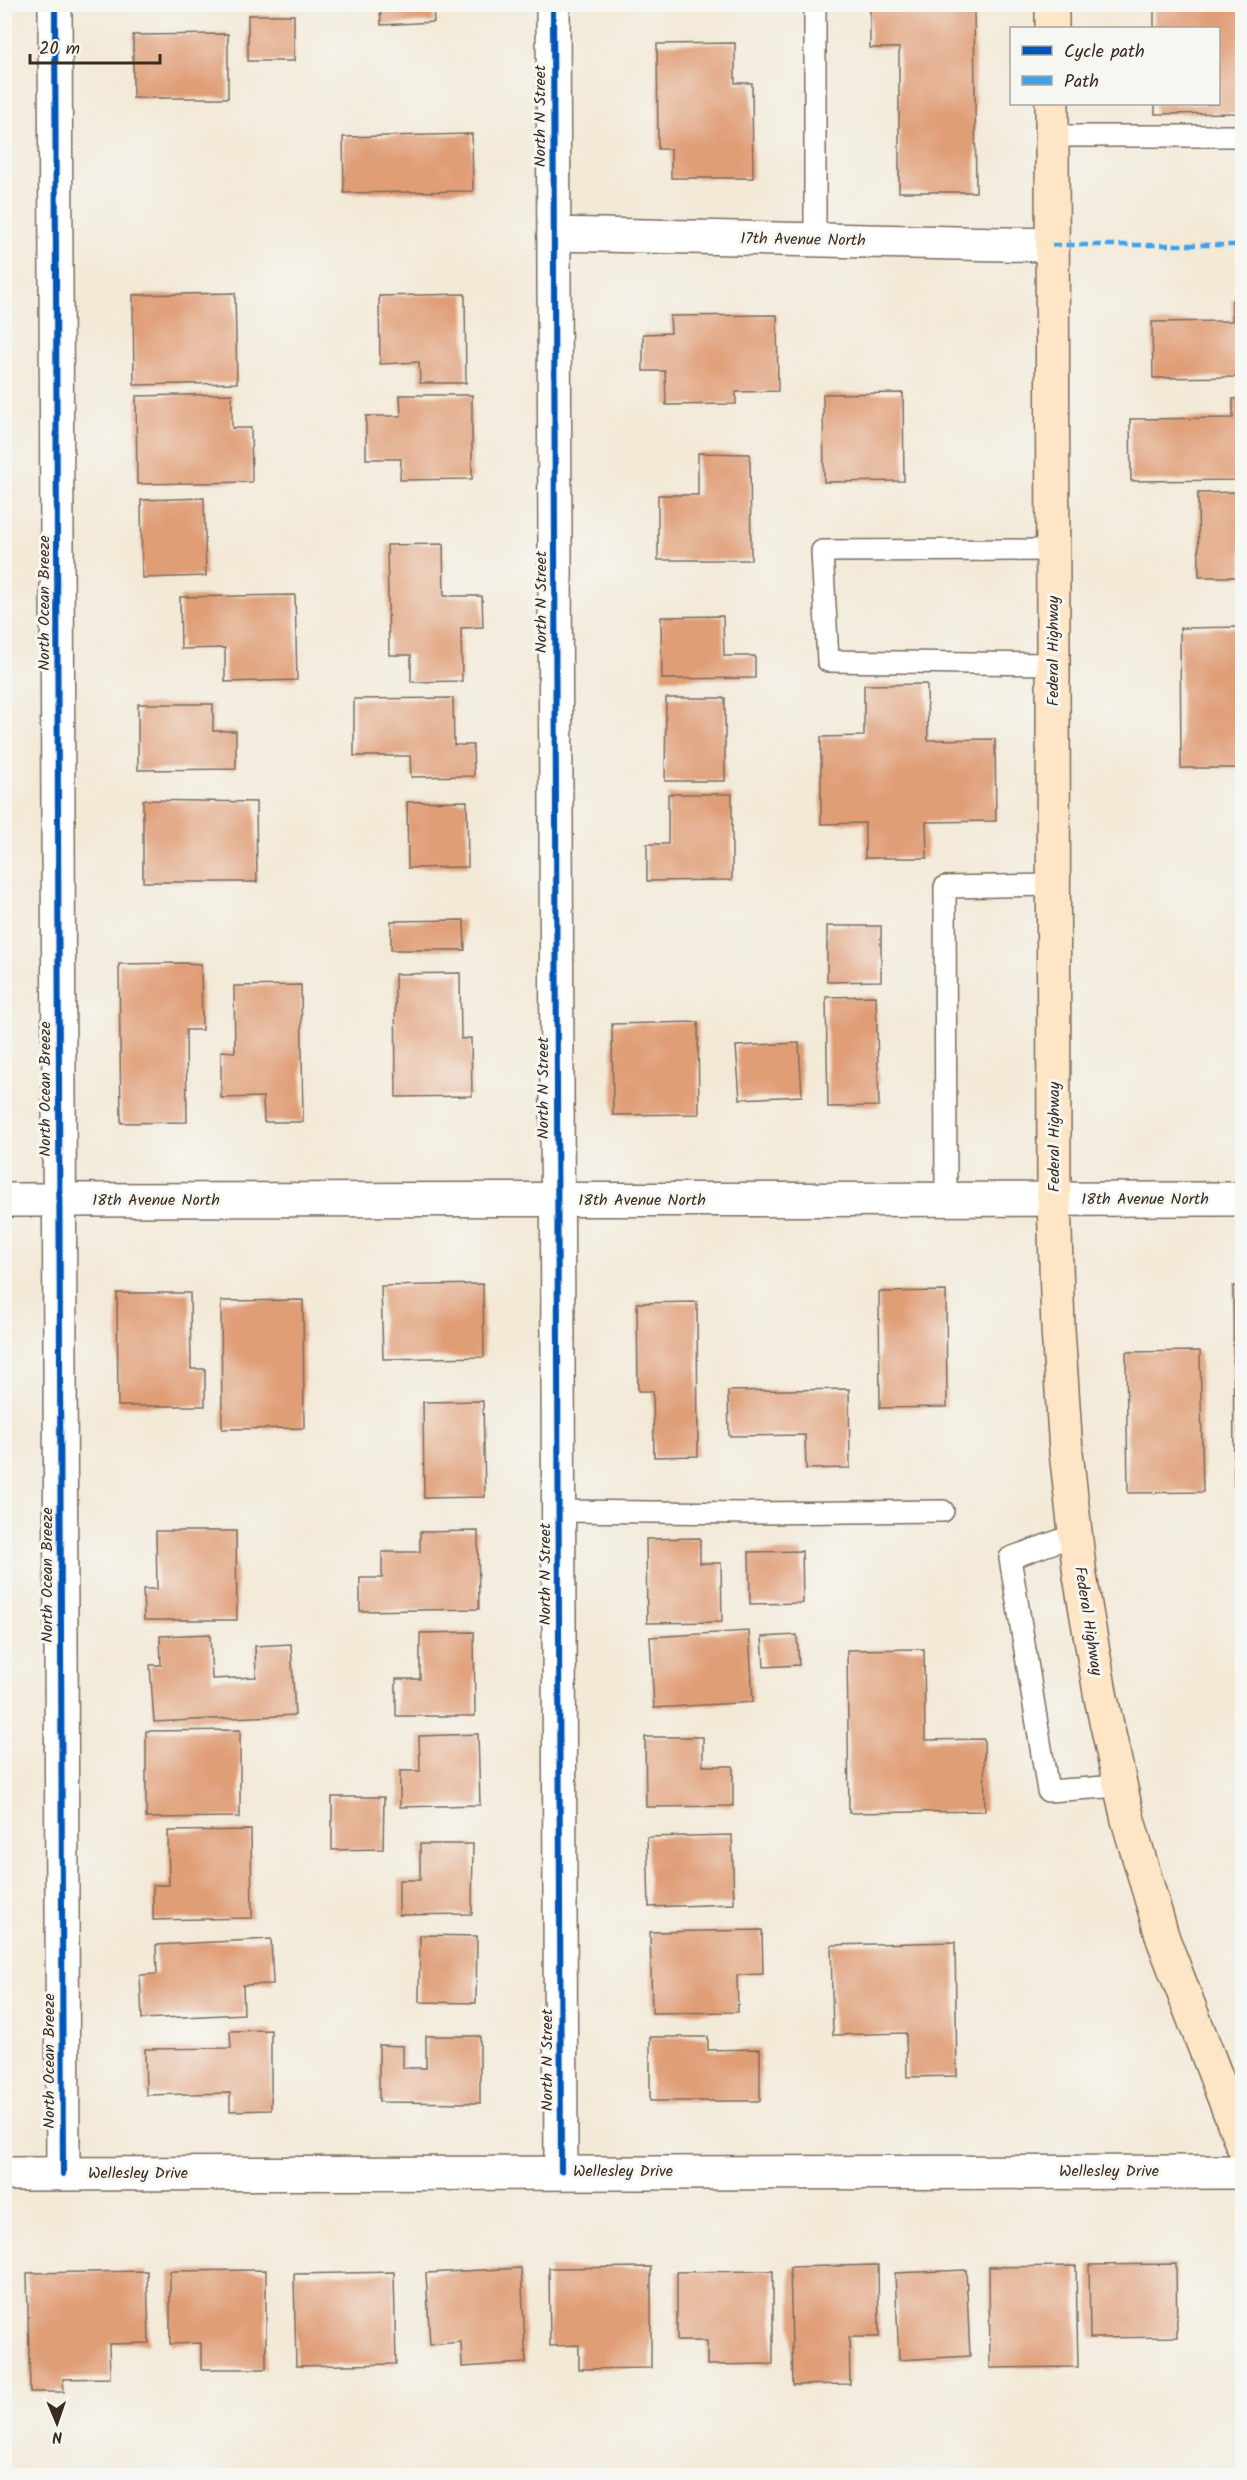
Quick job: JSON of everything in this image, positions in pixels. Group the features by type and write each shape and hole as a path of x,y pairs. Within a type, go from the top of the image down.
{"main road":[{"path":"1052,4 1052,27"},
{"name":"Federal Highway","path":"1052,105 1054,1199 1058,1329 1066,1452 1080,1576 1101,1698 1128,1820 1163,1940 1242,2144"}],"street":[{"name":"North Ocean Breeze","path":"55,4 63,2174"},
{"name":"North N Street","path":"553,4 561,2171"},
{"name":"17th Avenue North","path":"554,234 1052,245"},
{"name":"18th Avenue North","path":"4,1200 1242,1199"},
{"name":"Wellesley Drive","path":"4,2174 561,2171 1242,2172"}],"lane":[{"path":"815,4 815,240"},
{"path":"1052,136 1242,136"},
{"path":"1053,550 822,550 828,661 1053,664"},
{"path":"946,1199 945,887 1053,885"},
{"path":"558,1511 745,1514 944,1511"},
{"path":"1075,1535 1010,1558 1048,1791 1120,1786"}],"building":[{"path":"174,4 206,4 206,7 174,9"},
{"path":"380,4 443,4 443,6 433,7 434,22 381,25"},
{"path":"1154,4 1242,4 1242,113 1155,114 1155,105 1220,105 1220,27 1154,27"},
{"path":"974,7 976,192 899,192 899,48 870,48 870,8"},
{"path":"248,15 294,15 294,61 248,61"},
{"path":"228,34 228,98 133,98 133,35"},
{"path":"735,43 735,83 752,83 753,178 671,178 671,149 658,149 657,44"},
{"path":"472,134 473,191 344,193 343,137"},
{"path":"235,293 237,383 134,385 133,295"},
{"path":"465,294 466,383 420,383 419,362 380,364 379,296"},
{"path":"1232,300 1242,300 1242,377 1153,378 1152,322 1232,321"},
{"path":"777,315 778,391 736,392 736,404 666,405 665,371 643,371 643,334 671,333 670,316"},
{"path":"903,393 904,481 824,482 823,394"},
{"path":"232,394 232,428 251,428 252,482 137,484 136,396"},
{"path":"400,395 472,395 472,479 400,480 401,459 366,459 366,416 401,416"},
{"path":"1233,399 1242,399 1242,480 1131,481 1130,419 1233,418"},
{"path":"698,453 750,454 751,560 658,560 658,495 698,495"},
{"path":"1242,492 1242,577 1199,577 1198,493"},
{"path":"204,498 206,576 142,578 141,500"},
{"path":"443,544 444,596 482,596 483,627 461,628 462,681 411,682 411,655 389,655 387,545"},
{"path":"295,595 297,680 225,682 225,648 181,649 180,597"},
{"path":"723,616 724,656 755,656 755,678 662,679 661,617"},
{"path":"1242,627 1242,768 1181,768 1180,628"},
{"path":"927,684 928,740 995,739 996,821 926,822 927,858 865,858 865,823 821,824 821,737 864,736 864,685"},
{"path":"453,698 454,745 473,745 474,776 411,777 410,756 354,756 354,699"},
{"path":"666,698 725,698 725,781 665,781"},
{"path":"138,704 213,704 213,731 236,731 236,769 138,770"},
{"path":"668,794 732,794 732,880 647,881 647,844 668,844"},
{"path":"143,800 256,802 257,882 143,882"},
{"path":"467,801 468,867 408,868 407,802"},
{"path":"464,920 465,950 391,950 391,921"},
{"path":"827,926 881,926 881,981 827,982"},
{"path":"119,964 201,964 202,1030 186,1030 187,1122 121,1123"},
{"path":"460,973 461,1039 471,1038 472,1096 396,1097 395,974"},
{"path":"301,985 303,1122 264,1122 263,1097 221,1098 221,1051 235,1052 234,986"},
{"path":"876,996 879,1106 828,1107 826,997"},
{"path":"698,1022 699,1114 613,1115 612,1024"},
{"path":"799,1043 802,1096 740,1099 736,1046"},
{"path":"483,1284 484,1357 383,1359 381,1286"},
{"path":"1233,1286 1242,1286 1242,1487 1234,1487"},
{"path":"946,1291 947,1407 880,1408 879,1292"},
{"path":"117,1293 190,1293 191,1369 205,1369 205,1406 118,1406"},
{"path":"303,1300 304,1428 222,1429 221,1301"},
{"path":"697,1302 698,1456 654,1457 653,1391 638,1391 637,1303"},
{"path":"1200,1351 1203,1492 1128,1493 1126,1352"},
{"path":"849,1389 850,1468 806,1469 805,1435 729,1436 728,1391"},
{"path":"483,1401 485,1497 424,1498 423,1402"},
{"path":"156,1531 236,1531 237,1620 144,1620 143,1589 157,1589"},
{"path":"478,1531 479,1609 360,1611 360,1578 382,1578 382,1552 420,1552 420,1532"},
{"path":"700,1538 700,1563 721,1563 722,1622 647,1623 646,1539"},
{"path":"802,1551 803,1603 750,1604 749,1552"},
{"path":"749,1631 753,1702 654,1708 650,1637"},
{"path":"474,1632 475,1716 396,1716 396,1679 420,1679 420,1633"},
{"path":"210,1634 212,1679 256,1677 255,1646 291,1644 295,1715 154,1722 150,1665 161,1665 160,1636"},
{"path":"797,1635 799,1665 764,1667 762,1637"},
{"path":"924,1649 925,1740 984,1739 985,1811 849,1813 847,1650"},
{"path":"240,1730 240,1817 146,1818 146,1731"},
{"path":"478,1734 480,1805 400,1807 400,1771 420,1771 419,1736"},
{"path":"645,1737 703,1737 703,1766 733,1766 733,1806 646,1807"},
{"path":"332,1797 384,1797 383,1849 332,1850"},
{"path":"251,1830 252,1918 153,1920 153,1885 169,1885 168,1831"},
{"path":"732,1835 734,1904 649,1907 647,1837"},
{"path":"420,1844 473,1844 472,1914 399,1915 399,1880 420,1880"},
{"path":"762,1930 763,1974 737,1975 738,2012 652,2013 650,1932"},
{"path":"420,1935 477,1936 476,2003 419,2002"},
{"path":"271,1939 273,1984 243,1985 244,2014 142,2019 140,1975 157,1974 156,1945"},
{"path":"955,1942 957,2076 907,2077 906,2033 833,2035 831,1945"},
{"path":"271,2030 271,2110 230,2111 230,2093 146,2095 145,2049 231,2048 230,2031"},
{"path":"426,2036 480,2036 480,2103 379,2102 379,2045 403,2046 403,2068 426,2068"},
{"path":"650,2037 708,2037 708,2050 760,2049 760,2101 650,2101"},
{"path":"1176,2264 1177,2337 1090,2338 1089,2265"},
{"path":"878,2265 879,2337 849,2337 850,2384 793,2385 790,2267"},
{"path":"1076,2266 1078,2367 990,2368 989,2267"},
{"path":"651,2267 651,2368 579,2369 579,2345 550,2346 549,2268"},
{"path":"521,2268 526,2363 462,2367 461,2342 430,2345 426,2273"},
{"path":"266,2270 266,2369 201,2369 201,2343 170,2344 170,2271"},
{"path":"966,2270 970,2356 899,2360 895,2273"},
{"path":"147,2271 149,2343 109,2344 110,2378 63,2379 64,2392 30,2392 27,2273"},
{"path":"773,2271 773,2364 707,2365 707,2341 677,2341 677,2272"},
{"path":"394,2272 396,2364 296,2366 294,2274"}],"marked path":[{"path":"1052,245 1242,245"}],"cycle path":[{"path":"55,4 63,2174"},
{"path":"553,4 561,2171"}]}
